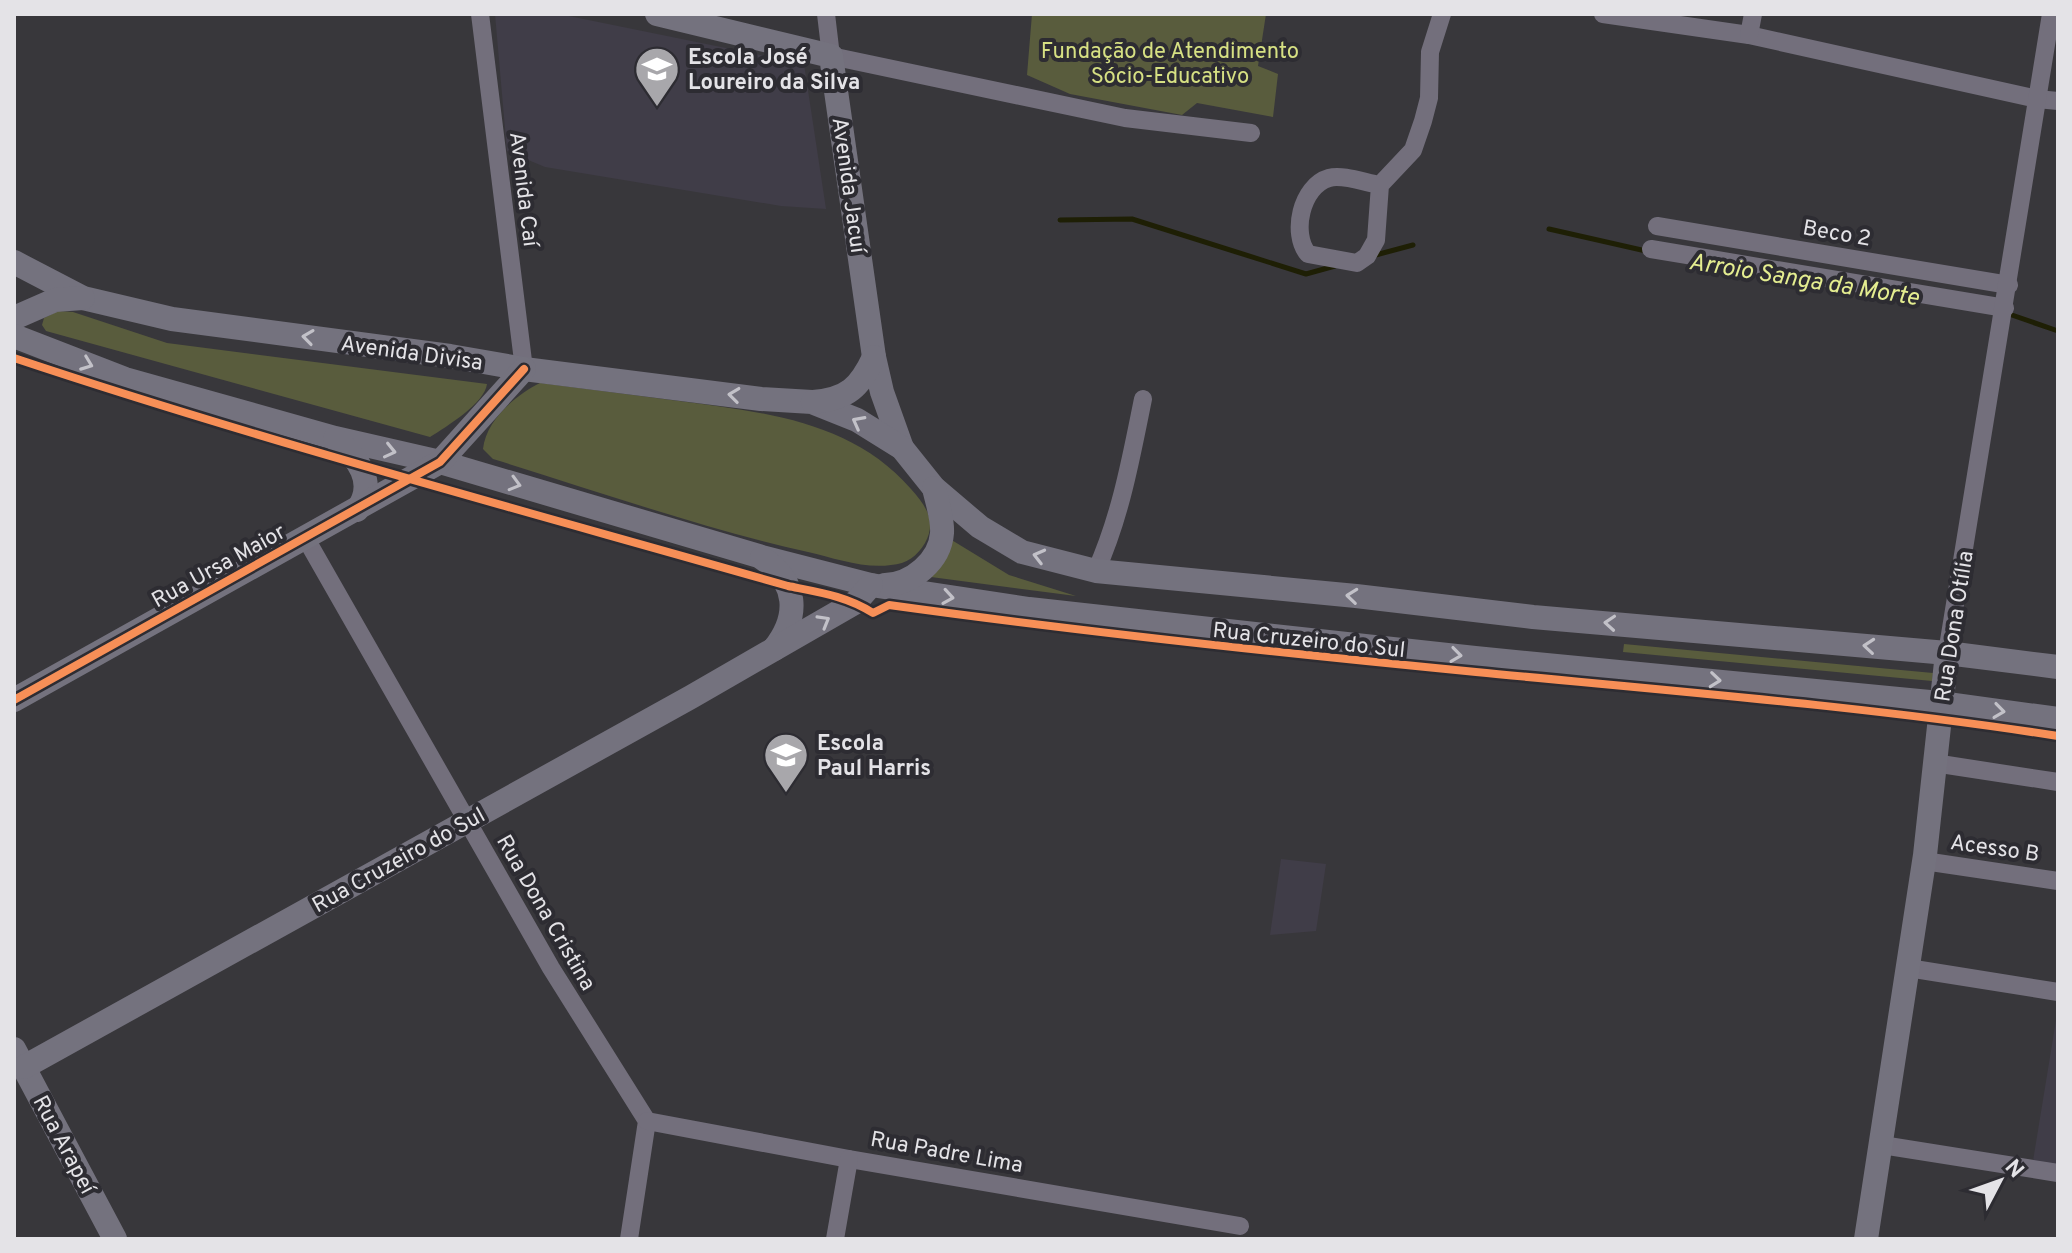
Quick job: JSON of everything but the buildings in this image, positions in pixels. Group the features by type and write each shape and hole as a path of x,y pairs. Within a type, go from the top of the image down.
{"main road":[{"path":"657,14 831,56"},
{"name":"Avenida Jacuí","path":"831,56 874,357 882,392 902,448"},
{"name":"Avenida Divisa","path":"14,262 83,298 172,319 450,356 524,369 761,399 812,402 857,420 902,448 934,488"},
{"path":"14,318 55,300 83,298"},
{"path":"14,336 125,379 335,438 440,462 762,557 871,585 892,585 909,579 925,568 937,551 942,533 934,488"},
{"path":"812,402 842,397 865,376 874,357"},
{"name":"Rua Ursa Maior","path":"14,700 440,462 524,369"},
{"path":"335,438 349,450 363,473 366,495 357,510"},
{"path":"934,488 980,527 1022,552 1096,571 1533,617 1947,653 2058,667"},
{"path":"762,557 776,567 788,586 792,602 791,620 772,651"},
{"name":"Rua Cruzeiro do Sul","path":"19,1058 466,820 772,651 856,602 871,585 1045,611 1475,658 1940,703 2058,719"},
{"name":"Rua Dona Otília","path":"1866,1239 1924,861 1947,653"},
{"name":"Rua Arapeí","path":"19,1058 115,1239"}],"street":[{"name":"Avenida Caí","path":"480,14 524,369"},
{"name":"Avenida Jacuí","path":"826,14 831,56"},
{"path":"1380,185 1332,177 1317,183 1308,195 1298,233 1301,246 1308,254 1357,263 1367,256 1376,240 1380,185 1413,150 1423,121 1429,98 1430,52 1442,14"},
{"path":"1603,14 1749,35 2037,99 2058,101"},
{"path":"1749,35 1753,14"},
{"name":"Rua Dona Otília","path":"1947,653 2051,14"},
{"path":"831,56 1125,118 1251,133"},
{"name":"Beco 2","path":"1657,226 2009,285"},
{"path":"1651,249 2005,308"},
{"path":"1096,571 1115,525 1125,489 1143,399"},
{"name":"Rua Dona Cristina","path":"305,537 551,968 647,1121"},
{"path":"1934,763 2058,782"},
{"name":"Acesso B","path":"1924,861 2058,881"},
{"path":"1908,968 2058,992"},
{"path":"629,1239 647,1121"},
{"name":"Rua Padre Lima","path":"647,1121 1240,1226"},
{"path":"1882,1145 2058,1173"},
{"path":"835,1239 849,1159"}],"shaded area":[{"name":"Escola José Loureiro da Silva","path":"495,14 559,14 804,64 826,209 781,206 545,167 507,151"},
{"path":"1281,859 1326,864 1316,931 1270,935"},
{"path":"2058,1008 2058,1165 2033,1161"}],"green space":[{"name":"Fundação de Atendimento Sócio-Educativo","path":"1032,14 1266,14 1258,66 1278,74 1273,117 1197,103 1182,115 1070,94 1027,75"},
{"path":"58,311 73,312 167,343 487,384 480,399 430,437 46,331 42,325 44,318"},
{"path":"540,383 742,410 834,434 888,466 911,489 930,521 925,543 907,561 881,566 860,564 728,532 493,459 483,449 490,428 512,402"},
{"path":"950,539 1009,575 1076,596 931,577"},
{"path":"1624,644 1933,673 1932,681 1623,652"}],"waterway":[{"name":"Arroio Sanga da Morte","path":"1060,220 1132,219 1306,274 1335,266"},
{"name":"Arroio Sanga da Morte","path":"1549,229 1646,251"},
{"name":"Arroio Sanga da Morte","path":"1372,256 1413,245"},
{"name":"Arroio Sanga da Morte","path":"2006,313 2058,331"}],"cycle path":[{"path":"14,358 400,476 788,586 832,595 873,613 889,605 1256,650 1840,708 2058,736"},
{"path":"14,700 440,462 524,369"}],"place":[{"name":"Escola José Loureiro da Silva","path":"657,108"},
{"name":"Escola Paul Harris","path":"786,794"}]}
